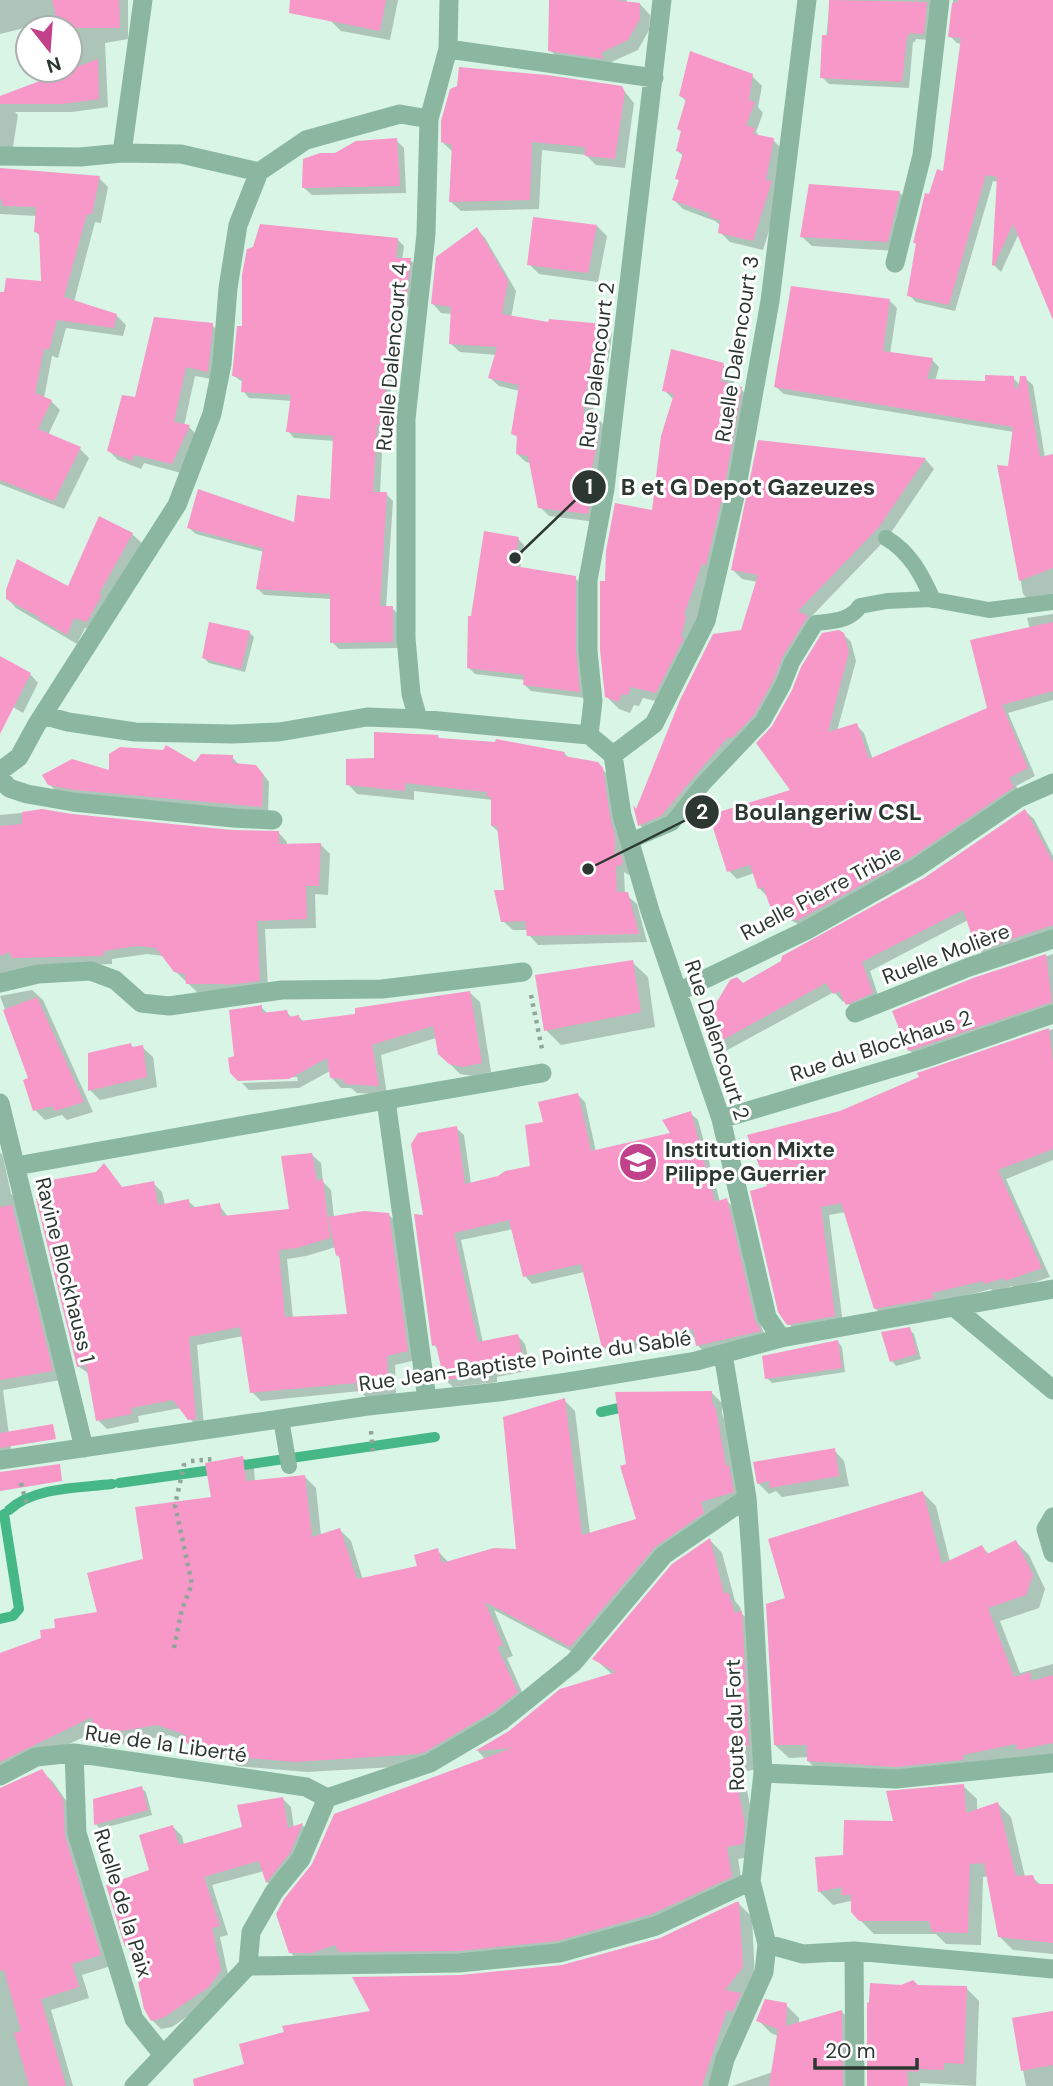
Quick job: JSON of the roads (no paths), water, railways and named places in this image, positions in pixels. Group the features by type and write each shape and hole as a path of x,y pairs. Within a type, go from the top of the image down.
{"street":[{"path":"122,153 143,0"},
{"name":"Ruelle Dalencourt 4","path":"418,719 411,694 406,638 405,419 426,234 429,119 448,49 449,0"},
{"name":"Rue Dalencourt 2","path":"589,735 593,701 587,651 588,580 605,489 662,0"},
{"name":"Ruelle Dalencourt 3","path":"612,755 654,724 706,621 736,492 770,301 807,0"},
{"path":"895,263 922,155 940,0"},
{"path":"448,49 654,78"},
{"path":"0,771 19,757 177,505 212,414 222,364 228,288 238,225 259,172 306,140 400,114 429,119"},
{"path":"0,156 181,154 259,172"},
{"path":"43,715 68,722 135,732 232,734 279,732 367,717 418,719 589,735 612,755"},
{"name":"Rue Dalencourt 2","path":"612,755 622,815 650,911 721,1119 767,1317 781,1338"},
{"path":"0,778 9,788 18,791 73,802 273,820"},
{"name":"Ruelle Pierre Tribie","path":"678,992 807,930 918,867 1019,798 1053,783"},
{"name":"Ruelle Molière","path":"855,1013 969,967 1053,939"},
{"path":"0,983 38,974 91,971 115,980 141,1003 169,1006 282,990 382,989 523,972"},
{"name":"Rue du Blockhaus 2","path":"721,1119 923,1059 1053,1014"},
{"path":"16,1167 542,1073"},
{"path":"386,1100 427,1399"},
{"name":"Ravine Blockhauss 1","path":"0,1103 84,1448"},
{"name":"Rue Jean-Baptiste Pointe du Sablé","path":"0,1460 281,1419 568,1382 723,1354 781,1338 1053,1289"},
{"path":"954,1307 1053,1390"},
{"name":"Route du Fort","path":"718,2086 725,2059 764,1972 766,1944 751,1881 763,1773 747,1497 723,1354"},
{"path":"134,2086 248,1966 251,1932 274,1892 300,1859 327,1798 430,1763 501,1721 574,1662 664,1555 747,1497"},
{"path":"1053,1517 1046,1529 1053,1553"},
{"name":"Rue de la Liberté","path":"0,1776 36,1757 74,1753 306,1787 327,1798"},
{"name":"Ruelle de la Paix","path":"74,1753 77,1833 134,2019 163,2055"},
{"path":"763,1773 896,1779 1053,1762"},
{"path":"248,1966 459,1964 559,1953 656,1926 751,1881"},
{"path":"766,1944 803,1954 854,1951 1053,1969"},
{"path":"854,1951 855,2086"}],"lane":[{"path":"886,538 900,546 913,561 933,600"},
{"path":"630,841 672,823 704,783 763,721 804,638 816,622 844,620 860,606 887,601 933,600 989,610 1053,601"},
{"path":"281,1419 288,1458"}],"waterway":[{"path":"601,1412 624,1407"},
{"path":"244,1465 435,1437"},
{"path":"119,1483 212,1470"},
{"path":"9,1510 19,1502 44,1493 112,1484"},
{"path":"0,1619 13,1616 19,1609 4,1514"}],"place":[{"name":"B et G Depot Gazeuzes","path":"515,558"},
{"name":"Boulangeriw CSL","path":"588,869"},
{"name":"Institution Mixte Pilippe Guerrier","path":"638,1162"}]}
